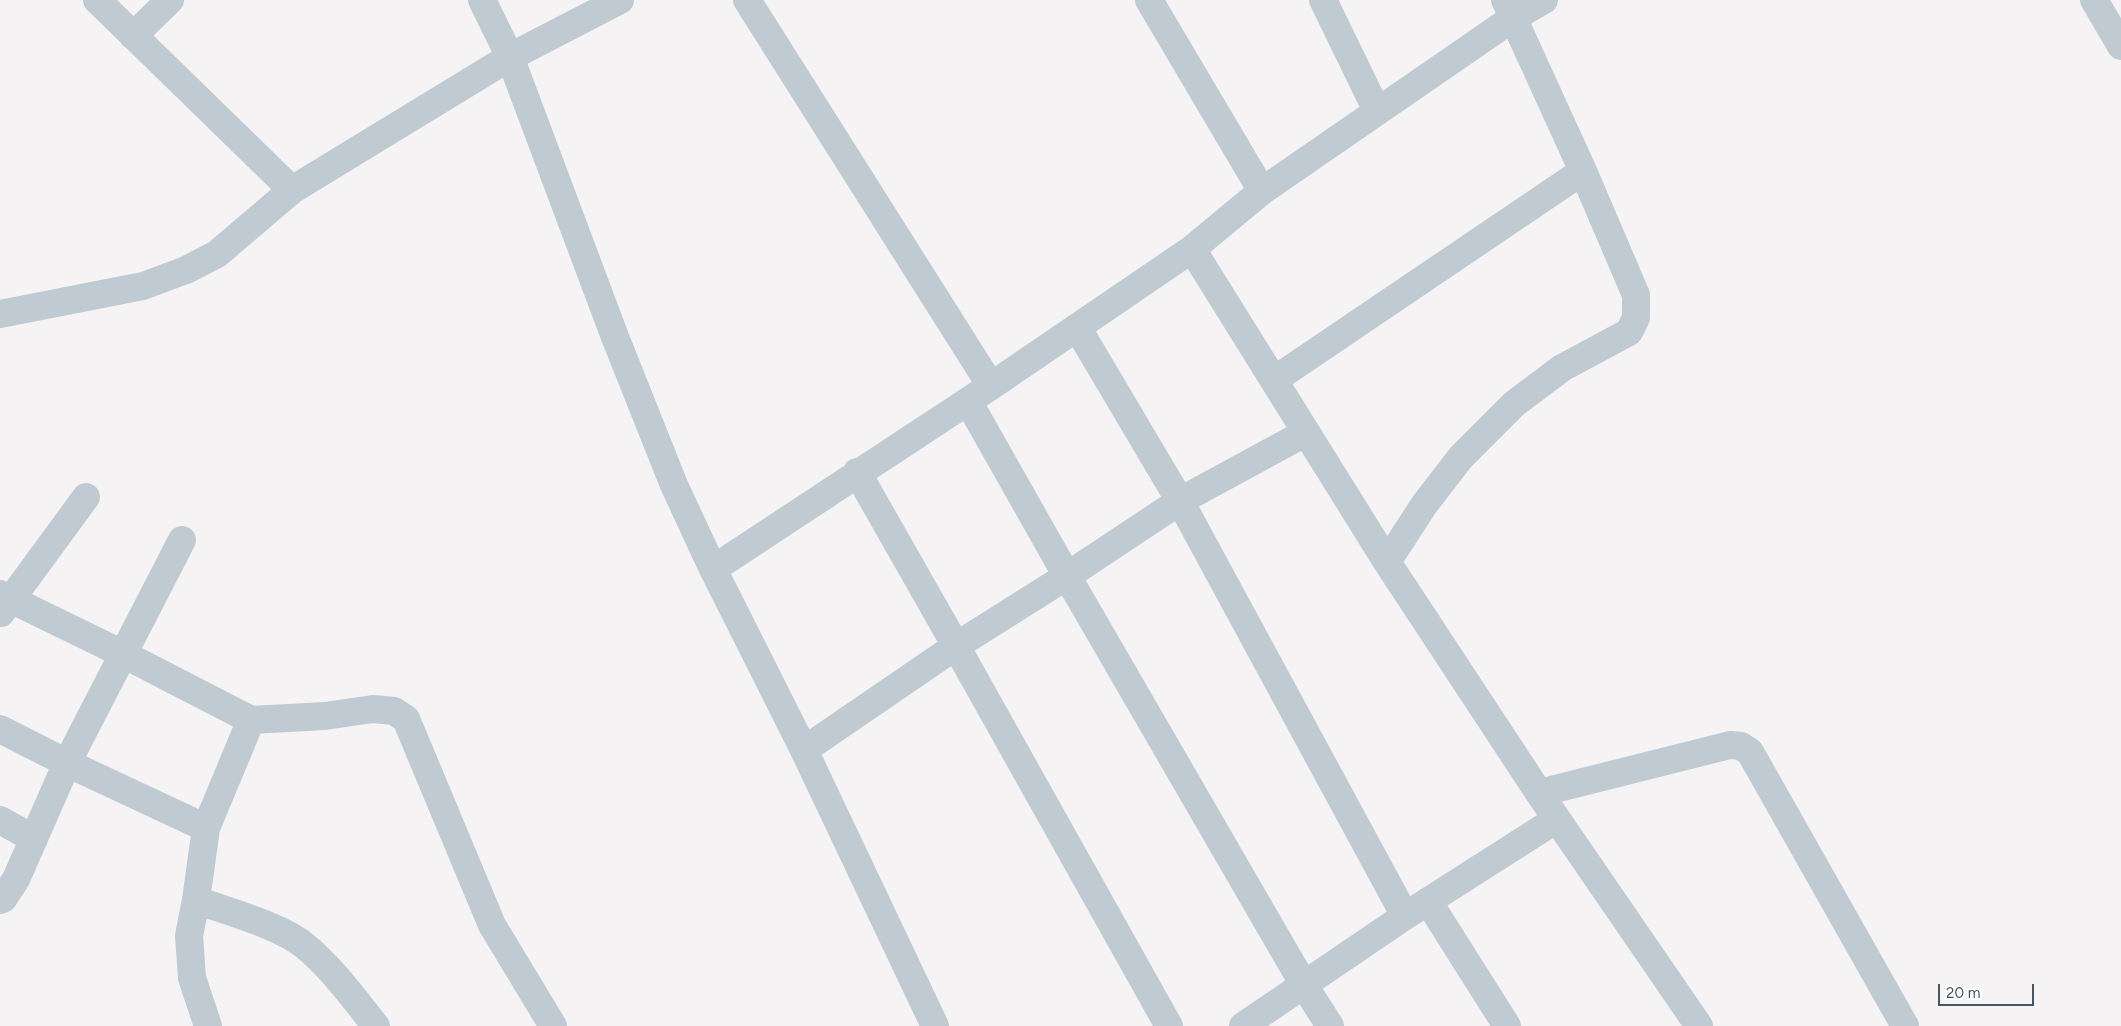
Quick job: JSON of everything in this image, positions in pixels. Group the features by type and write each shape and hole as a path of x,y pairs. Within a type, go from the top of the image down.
{"street":[{"path":"97,0 292,190"},
{"path":"133,36 170,0"},
{"path":"482,0 510,57 615,337 674,485 712,569 804,750 935,1026"},
{"path":"0,314 143,286 186,270 217,254 292,190 510,57 620,0"},
{"path":"747,0 991,386"},
{"path":"1149,0 1262,191"},
{"path":"1323,0 1378,111"},
{"path":"712,569 857,472 991,386 1192,249 1262,191 1378,111 1509,9 1544,0"},
{"path":"2094,0 2121,46"},
{"path":"1387,562 1424,504 1461,457 1514,404 1562,368 1629,332 1636,318 1636,295 1583,171 1509,9"},
{"path":"1274,380 1583,171"},
{"path":"1192,249 1387,562 1539,793 1699,1026"},
{"path":"1077,327 1180,501 1405,916"},
{"path":"968,400 1067,576 1304,985 1330,1026"},
{"path":"804,750 956,646 1067,576 1180,501 1305,433"},
{"path":"857,472 1169,1026"},
{"path":"86,497 3,602 123,654 251,720 325,716 373,709 394,711 406,719 492,925 554,1026"},
{"path":"0,900 3,899 16,879 66,763 182,540"},
{"path":"208,1026 192,978 189,936 206,828 251,720"},
{"path":"0,729 66,763 206,828"},
{"path":"1539,793 1730,745 1741,746 1750,752 1905,1026"},
{"path":"1243,1026 1405,916 1557,818"},
{"path":"0,820 34,839"},
{"path":"196,900 284,933 305,945 321,960 376,1026"},
{"path":"1428,901 1507,1026"}]}
